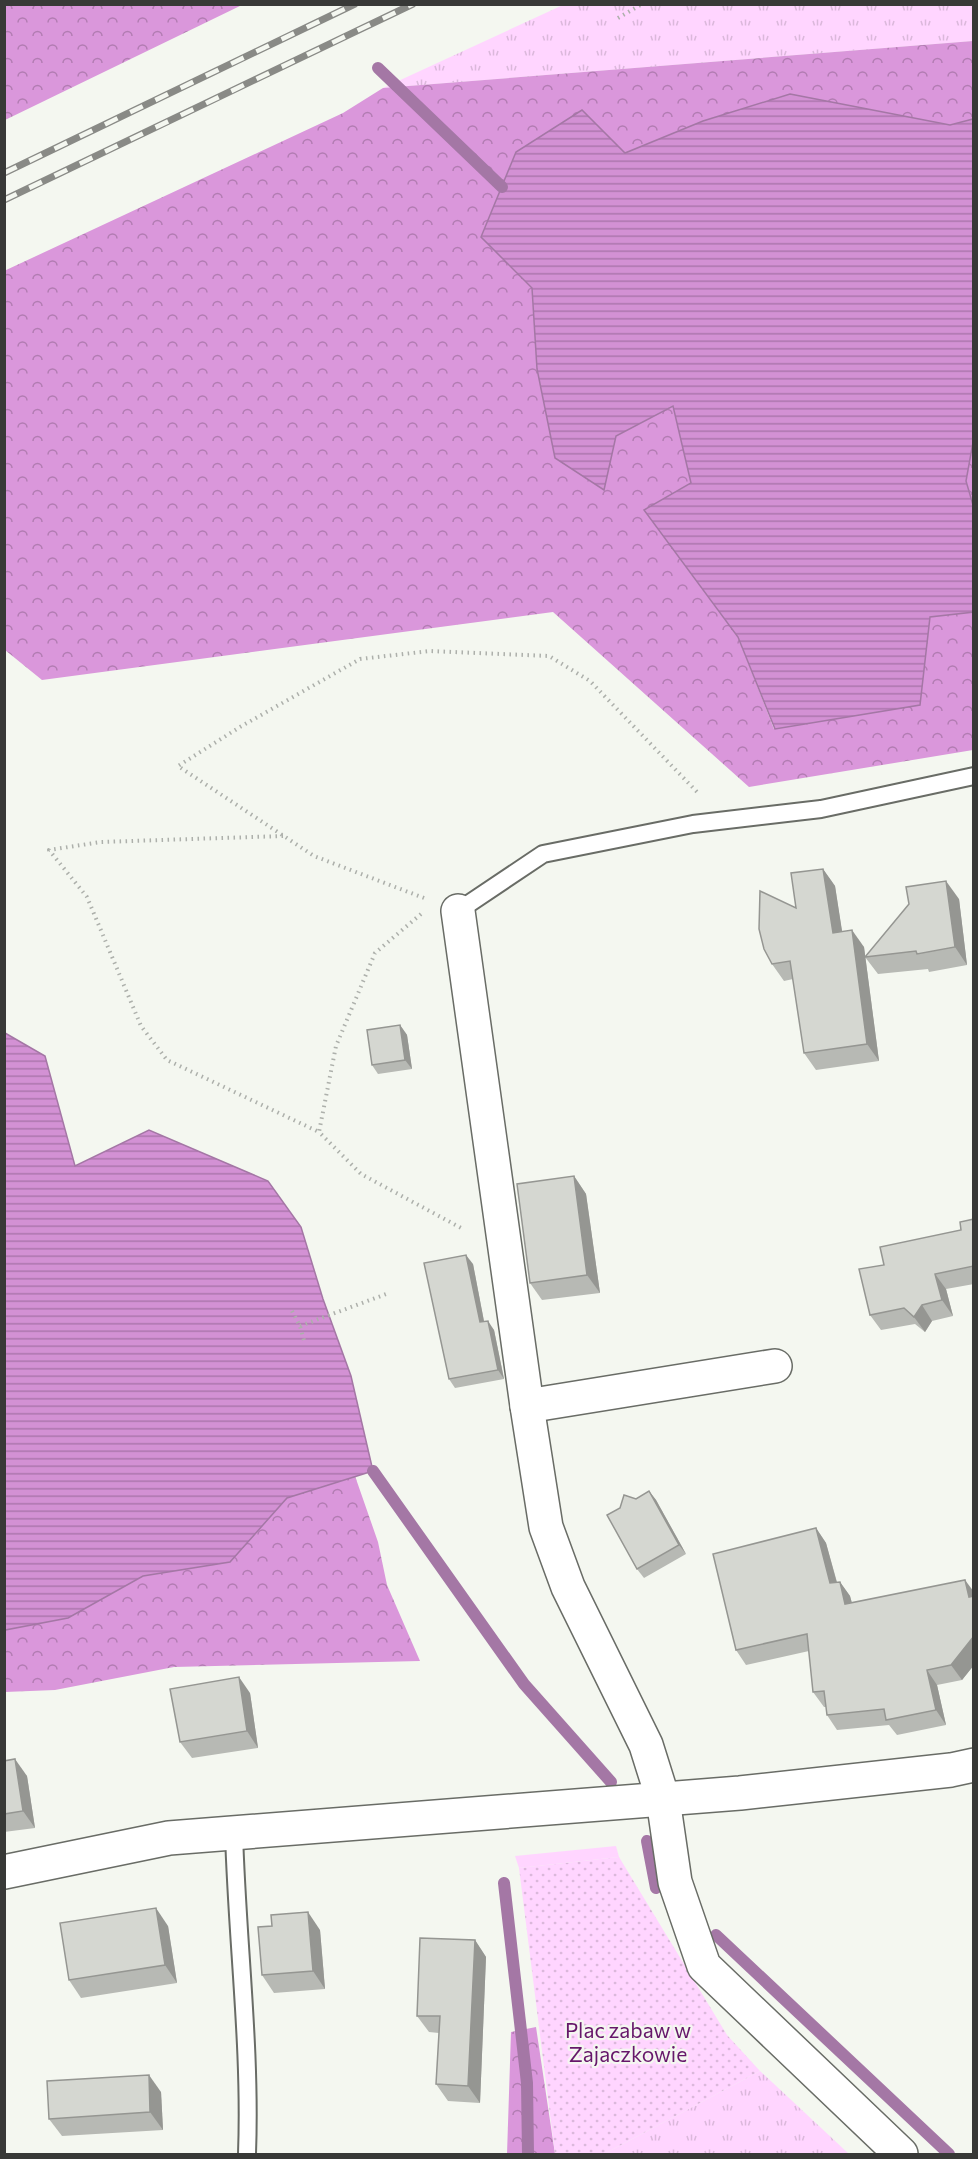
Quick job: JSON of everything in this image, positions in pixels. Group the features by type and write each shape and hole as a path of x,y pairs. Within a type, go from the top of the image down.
{"street":[{"path":"447,907 504,1242 546,1527 568,1587 646,1745 663,1799 675,1882 704,1966 901,2154"},
{"path":"527,1406 775,1366"},
{"path":"4,1872 169,1838 663,1799 951,1770 974,1765"}],"lane":[{"path":"447,907 543,854 693,824 821,809 974,776"},
{"path":"234,1833 244,1984 249,2109 247,2154"}],"path":[{"path":"618,18 642,4"},
{"path":"447,907 314,856 178,766 240,727 360,659 430,651 549,656 590,681 724,820"},
{"path":"284,836 101,842 49,850 87,897 141,1026 167,1060 319,1132 361,1174 478,1237 504,1242"},
{"path":"319,1132 336,1046 375,952 447,907"},
{"path":"300,1326 389,1293"},
{"path":"292,1311 300,1326 305,1344"}],"green space":[{"path":"5,4 242,4 242,5 5,120"},
{"path":"563,5 973,5 973,41 383,88"},
{"path":"973,41 973,119 950,125 879,112 703,121 625,153 516,152 481,237 532,288 537,369 616,436 673,406 691,483 644,510 738,637 774,729 930,617 973,612 973,750 749,787 553,612 42,680 5,650 4,271 343,113 383,88"},
{"path":"973,437 973,505 966,481"},
{"path":"355,1476 378,1542 387,1585 420,1661 174,1667 55,1690 5,1692 4,1630 68,1618 143,1576 230,1562 287,1498"},
{"path":"616,1846 619,1857 519,1868 515,1856"},
{"name":"Plac zabaw w Zajaczkowie","path":"619,1857 727,2035 760,2071 604,2154 555,2154 519,1868"},
{"path":"536,2027 555,2154 507,2154 511,2032"},
{"path":"760,2071 849,2154 604,2154"}],"shaded area":[{"path":"790,94 950,125 973,119 974,437 966,481 973,505 974,612 930,617 920,705 775,729 738,637 644,510 691,483 673,406 616,436 604,490 555,458 537,369 532,288 481,237 516,152 582,110 625,153 703,121"},
{"path":"5,1033 45,1056 75,1166 149,1130 268,1181 301,1227 323,1299 351,1376 373,1471 287,1498 230,1562 143,1576 68,1618 5,1630"}],"building":[{"path":"823,869 833,933 852,930 867,1044 804,1053 790,961 772,964 764,949 759,929 760,891 796,908 791,873"},
{"path":"946,881 955,947 917,954 916,951 865,957 909,904 906,887"},
{"path":"400,1025 405,1060 372,1065 367,1030"},
{"path":"574,1176 587,1275 530,1283 517,1184"},
{"path":"974,1219 974,1266 935,1274 942,1300 922,1305 914,1317 904,1308 870,1315 859,1269 884,1265 880,1247 961,1230 960,1222"},
{"path":"466,1255 480,1322 488,1321 498,1370 449,1379 424,1263"},
{"path":"649,1491 679,1545 637,1569 607,1515 620,1508 624,1495 636,1499"},
{"path":"816,1528 830,1583 840,1582 845,1604 965,1580 969,1597 974,1596 974,1636 951,1665 927,1670 936,1710 886,1720 884,1709 827,1715 824,1691 813,1692 807,1634 736,1650 713,1554"},
{"path":"239,1677 247,1731 180,1742 170,1689"},
{"path":"15,1759 23,1811 4,1814 4,1761"},
{"path":"156,1908 165,1965 69,1980 60,1923"},
{"path":"308,1912 313,1971 262,1975 258,1927 272,1926 271,1915"},
{"path":"420,1938 475,1940 468,2086 436,2084 440,2016 417,2016"},
{"path":"149,2075 150,2112 49,2119 47,2081"}],"waterway":[{"path":"378,68 502,187"},
{"path":"373,1471 524,1684 611,1782"},
{"path":"647,1841 656,1888"},
{"path":"504,1883 527,2083 528,2154"},
{"path":"716,1935 949,2154"}],"railway":[{"path":"4,173 355,4"},
{"path":"4,200 413,4"}]}
